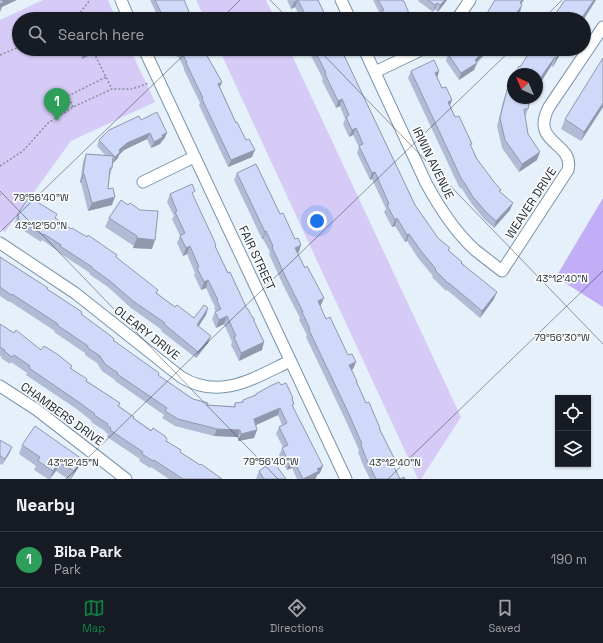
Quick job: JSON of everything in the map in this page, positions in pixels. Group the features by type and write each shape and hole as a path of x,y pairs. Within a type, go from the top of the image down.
{"street":[{"path":"121,0 127,12"},
{"path":"341,0 347,12"},
{"path":"462,12 470,0"},
{"name":"WEAVER DRIVE","path":"591,45 603,27"},
{"name":"FAIR STREET","path":"147,56 346,479"},
{"name":"IRWIN AVENUE","path":"367,56 437,202 451,224 466,241 502,271"},
{"path":"375,72 408,56"},
{"name":"WEAVER DRIVE","path":"502,271 568,170 568,161 565,152 552,142 546,133 545,116 549,107 583,56"},
{"path":"143,182 194,157"},
{"name":"OLEARY DRIVE","path":"0,243 75,293 181,377 190,382 207,387 230,387 240,384 290,361"},
{"name":"CHAMBERS DRIVE","path":"0,386 37,410 126,479"}],"path":[{"path":"81,12 90,0"},
{"path":"0,56 12,50"},
{"path":"95,56 112,89"},
{"path":"73,107 68,96 106,78"},
{"path":"0,166 12,160 23,151 48,123 73,107 112,89 132,88 149,83"}],"shaded area":[{"path":"43,0 108,0 113,12 17,12"},
{"path":"196,0 266,0 272,12 202,12"},
{"path":"12,14 12,56 133,56 155,102 71,141 5,232 0,229 0,20"},
{"path":"222,56 292,56 461,417 421,479 418,479"},
{"path":"603,198 603,307 556,277"}],"building":[{"path":"155,0 184,0 189,12 161,12"},
{"path":"298,0 318,0 324,12 304,12"},
{"path":"378,0 402,0 404,1 408,12 383,12 382,10 384,10"},
{"path":"428,0 445,0 440,5 437,3 435,5"},
{"path":"495,0 522,0 520,3 522,5 517,12 488,12"},
{"path":"565,0 594,0 586,12 557,12"},
{"path":"184,56 207,56 222,82 218,84 236,123 237,122 246,140 249,139 255,150 231,160 202,99 203,98"},
{"path":"318,56 344,56 415,205 438,238 450,248 448,250 462,262 461,263 497,292 482,311 449,284 435,270 436,269 409,234 407,235 397,218 395,220 387,205 389,204 375,172 372,173 359,146 363,144 356,128 352,130 346,117 349,115 342,99 338,101 325,74 326,73"},
{"path":"449,56 479,56 475,60 477,63 461,73"},
{"path":"527,56 557,56 543,74 543,68 518,68 519,66 520,67"},
{"path":"603,58 603,103 584,132 565,119"},
{"path":"434,60 439,71 435,73 442,88 446,87 452,100 448,102 455,117 459,116 477,159 501,190 499,191 513,203 496,221 473,197 462,180 411,71"},
{"path":"507,90 507,104 529,104 528,109 524,109 528,134 540,152 522,164 505,140 500,118"},
{"path":"157,112 167,133 162,135 163,137 154,142 150,133 127,143 119,150 120,152 115,157 99,140 109,130 139,116 141,120"},
{"path":"86,154 113,156 108,189 113,188 115,197 92,203 83,174"},
{"path":"256,164 280,214 283,213 295,239 298,238 301,245 295,248 305,268 307,266 324,298 318,301 326,319 330,317 348,355 352,354 356,362 349,365 366,403 369,402 379,428 395,460 391,461 400,479 376,479 366,458 361,445 362,444 309,330 310,329 303,312 287,280 266,231 265,232 237,173"},
{"path":"192,184 195,191 192,193 216,245 215,246 228,273 230,272 247,309 254,318 264,342 241,353 234,337 236,336 227,316 219,320 215,312 221,309 217,301 218,300 208,280 204,282 197,268 199,267 190,246 186,248 180,236 185,233 175,212 177,211 170,194"},
{"path":"29,197 57,214 55,218 71,229 72,228 87,237 88,235 117,255 116,257 158,290 156,293 175,307 177,305 194,318 204,305 208,308 197,325 211,336 198,352 164,324 165,323 133,301 92,267 60,246 61,245 18,219 19,216 17,215"},
{"path":"121,200 128,205 130,203 140,210 158,211 155,240 137,238 137,236 109,218"},
{"path":"0,257 82,312 81,314 111,336 114,339 113,340 159,373 158,375 193,399 208,403 207,405 235,407 235,403 243,402 243,400 256,395 270,386 279,382 281,385 286,383 293,398 294,404 292,405 323,466 317,469 319,471 303,479 294,461 289,463 282,448 288,445 279,427 287,423 280,408 254,419 257,430 241,434 240,430 217,429 178,419 165,411 167,408 117,374 118,373 105,364 100,356 88,348 88,346 57,325 58,324 0,287"},
{"path":"0,324 14,333 16,330 41,350 44,346 57,354 72,366 70,368 87,379 86,381 120,403 118,406 134,417 133,418 151,431 153,428 165,436 167,439 166,441 181,450 180,452 200,465 201,464 222,479 183,479 142,454 143,452 110,430 111,428 107,425 108,424 94,415 95,414 29,368 30,366 14,355 12,357 4,351 5,350 0,347"},
{"path":"35,426 82,459 74,471 59,462 53,471 38,461 40,457 22,445"},
{"path":"0,440 12,447 5,459 0,456"},
{"path":"273,461 286,479 264,479 259,471"}],"place":[{"name":"Biba Park","path":"57,121"}]}
